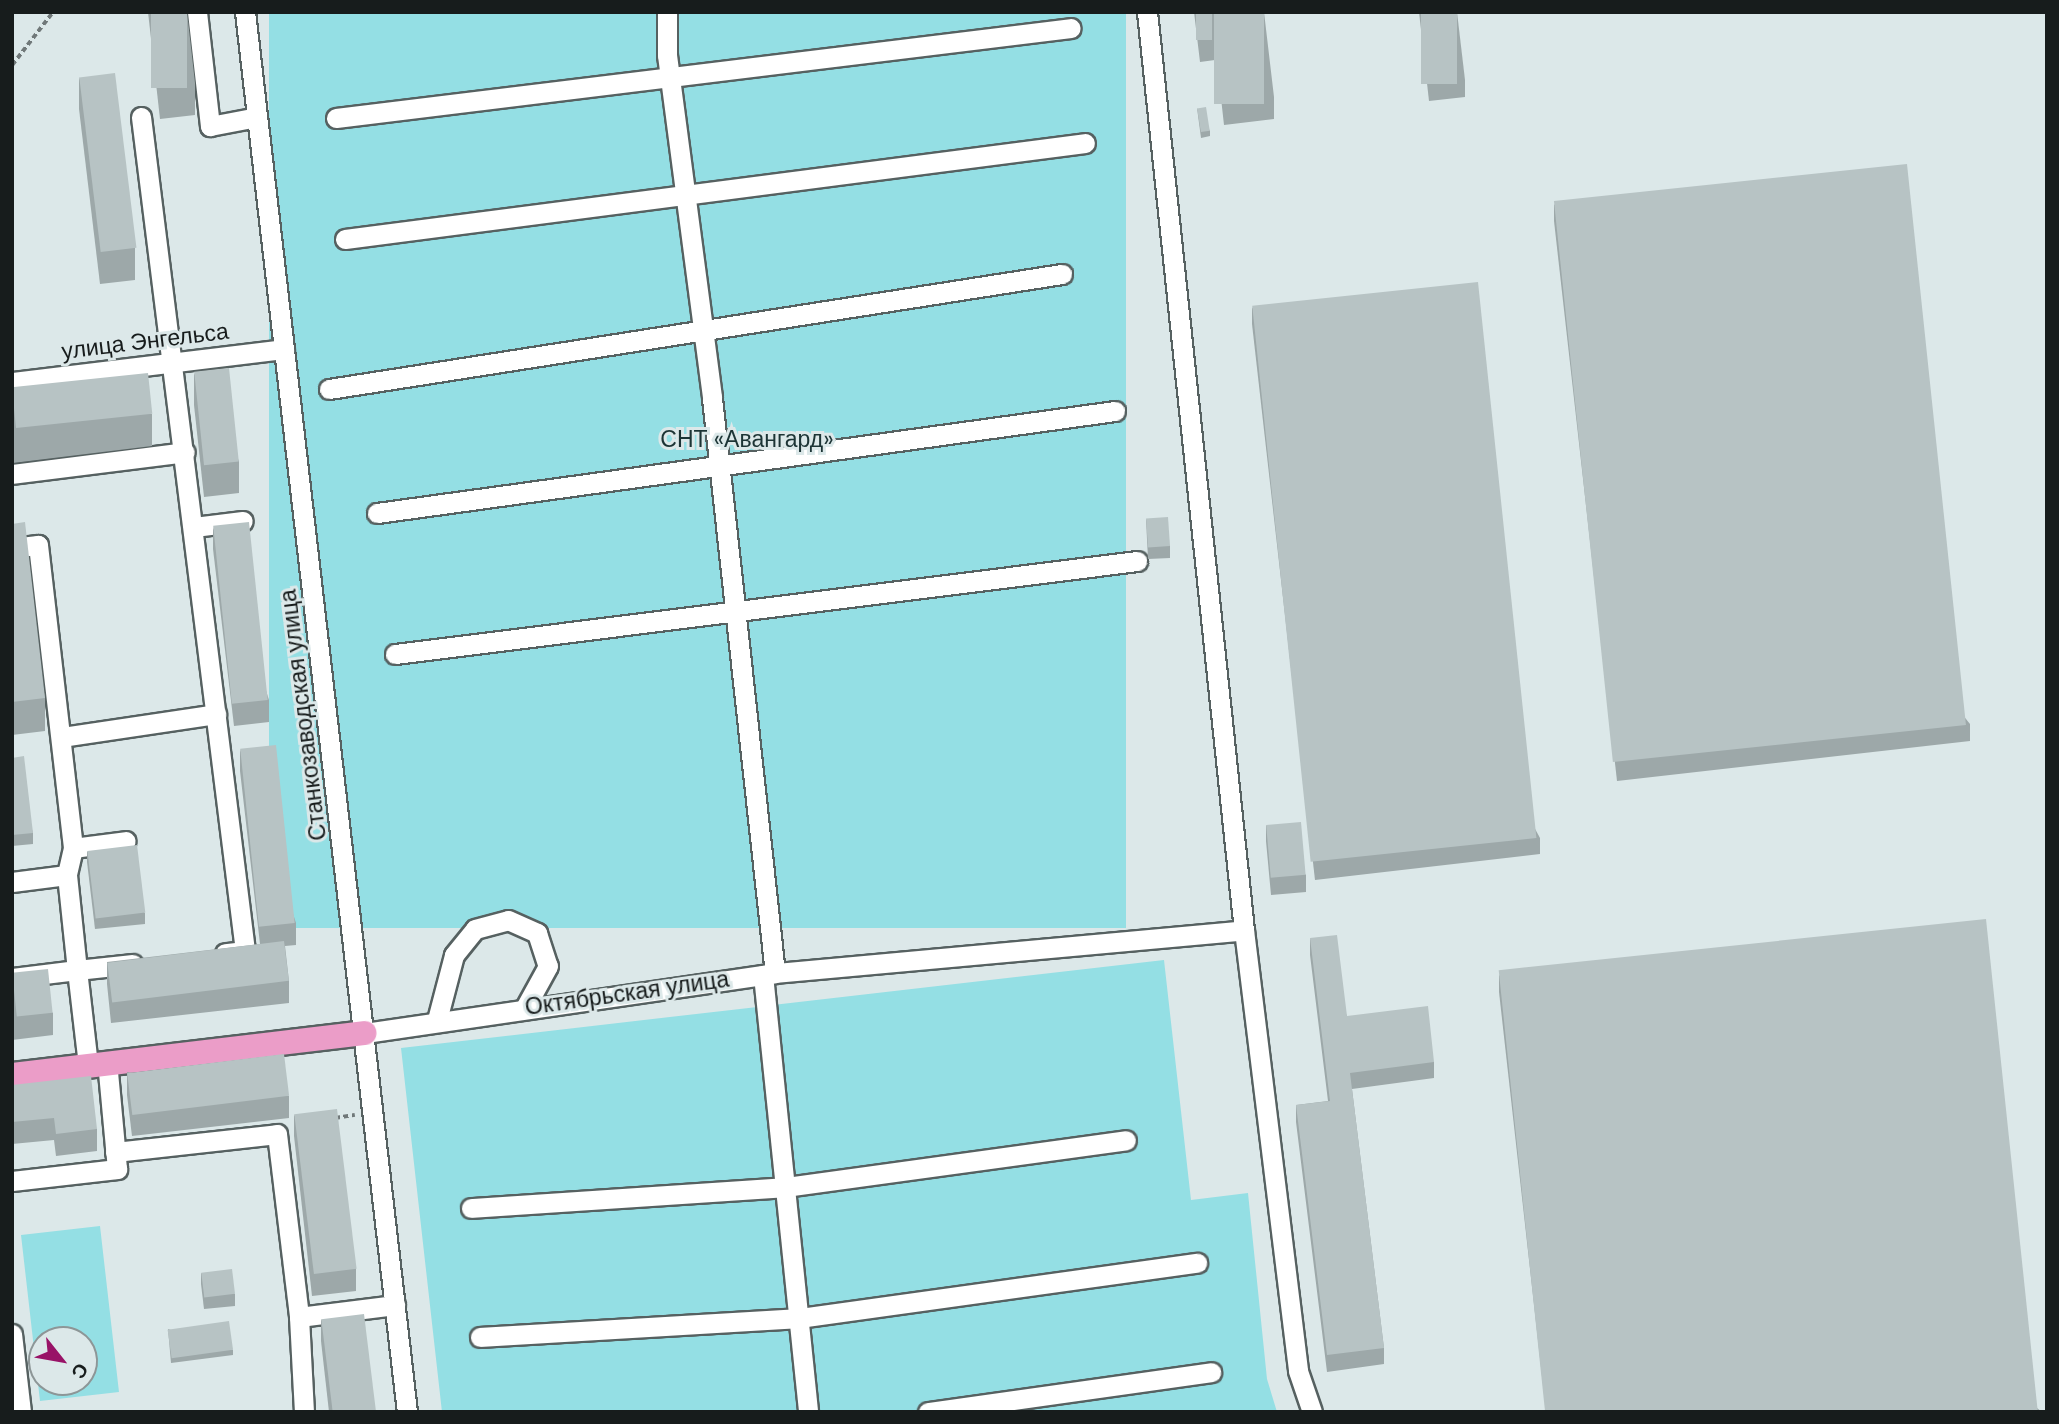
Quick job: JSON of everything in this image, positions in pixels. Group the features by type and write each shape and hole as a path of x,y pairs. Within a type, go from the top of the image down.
{"main road":[{"name":"Октябрьская улица","path":"12,1075 365,1033"}],"street":[{"path":"197,12 210,126 257,117"},
{"name":"Станкозаводская улица","path":"245,12 407,1412"},
{"path":"667,12 670,76 704,332 736,615 769,974 785,1187 808,1412"},
{"path":"1147,12 1244,930 1298,1371 1312,1412"},
{"path":"336,118 1071,28"},
{"path":"141,117 174,363 245,951 206,956"},
{"path":"345,239 686,198 1086,143"},
{"path":"329,389 1062,274"},
{"name":"улица Энгельса","path":"12,382 284,349"},
{"path":"377,513 719,468 1115,411"},
{"path":"12,474 185,452"},
{"path":"194,527 243,521"},
{"path":"12,548 38,545 73,848 67,875 77,970 98,1063 117,1169 12,1181"},
{"path":"395,654 736,615 1137,561"},
{"path":"62,737 216,714"},
{"path":"73,848 127,841"},
{"path":"12,882 67,875"},
{"path":"437,1020 454,955 475,929 508,920 537,933 548,966 526,1006"},
{"name":"Октябрьская улица","path":"365,1033 526,1006 769,974 1244,930"},
{"path":"12,978 155,961"},
{"path":"115,1152 277,1134 299,1317 304,1412"},
{"path":"471,1208 785,1187 1126,1140"},
{"path":"480,1337 799,1318 1197,1263"},
{"path":"299,1317 396,1305"},
{"path":"12,1334 21,1412"},
{"path":"928,1412 1212,1372"}],"path":[{"path":"12,65 52,12"},
{"path":"320,1120 374,1113"}],"green space":[{"name":"СНТ «Авангард»","path":"269,12 1126,12 1126,928 269,928"},
{"path":"1164,960 1191,1200 1248,1193 1267,1379 1277,1412 442,1412 401,1048"},
{"path":"100,1226 119,1392 98,1394 98,1326 31,1326 21,1235"},
{"path":"39,1396 84,1396 40,1401"}],"building":[{"path":"151,12 187,12 187,88 151,88"},
{"path":"1196,12 1212,12 1212,40 1196,40"},
{"path":"1214,12 1264,12 1264,104 1214,104"},
{"path":"1421,12 1457,12 1457,84 1421,84"},
{"path":"115,73 136,248 101,252 79,77"},
{"path":"1206,107 1210,131 1201,132 1197,108"},
{"path":"1907,164 1966,725 1613,762 1554,201"},
{"path":"1478,282 1536,838 1311,862 1252,306"},
{"path":"229,368 239,461 204,465 194,372"},
{"path":"148,373 152,414 16,428 12,387"},
{"path":"1168,517 1170,546 1148,547 1146,519"},
{"path":"25,522 45,698 12,702 12,524"},
{"path":"249,522 268,700 232,704 213,526"},
{"path":"276,745 295,923 259,927 240,749"},
{"path":"24,756 33,833 12,835 12,758"},
{"path":"1301,822 1306,875 1271,878 1266,825"},
{"path":"137,845 145,912 96,919 87,851"},
{"path":"1986,919 2038,1412 1545,1412 1499,970"},
{"path":"1337,935 1347,1016 1428,1006 1434,1062 1350,1073 1384,1348 1327,1355 1296,1105 1330,1101 1310,938"},
{"path":"284,941 289,981 112,1002 107,963"},
{"path":"48,969 53,1013 17,1017 12,973"},
{"path":"284,1054 289,1096 132,1115 127,1073"},
{"path":"91,1076 97,1129 56,1134 54,1118 12,1122 12,1085"},
{"path":"337,1109 357,1269 314,1274 294,1114"},
{"path":"232,1269 235,1294 204,1298 201,1273"},
{"path":"364,1314 376,1412 333,1412 321,1319"},
{"path":"229,1321 233,1350 172,1358 168,1330"}]}
